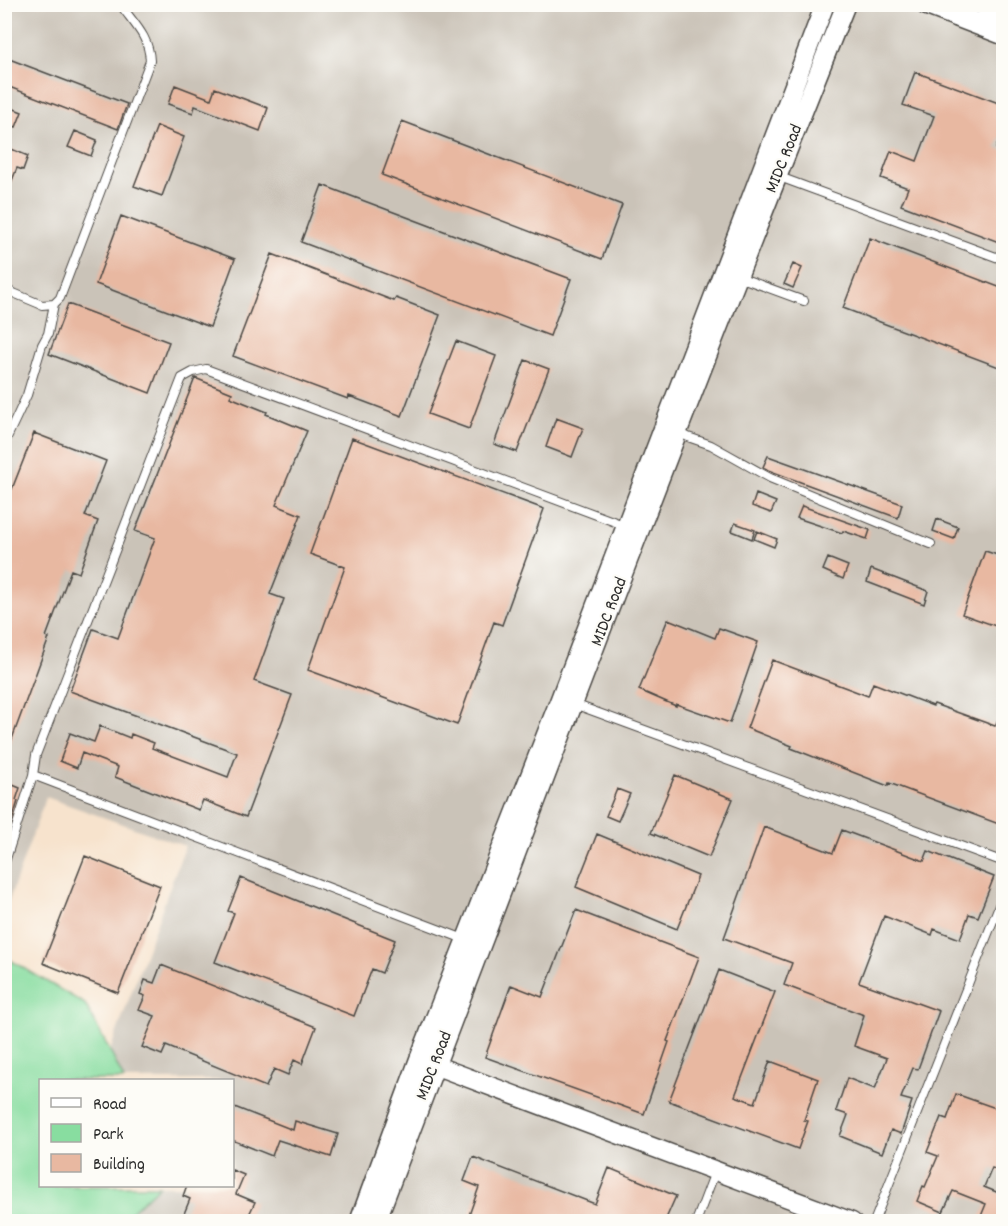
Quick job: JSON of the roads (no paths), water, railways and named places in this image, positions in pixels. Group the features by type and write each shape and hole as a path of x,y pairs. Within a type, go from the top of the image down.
{"main road":[{"path":"926,4 1004,34"},
{"path":"984,4 1004,12"}],"street":[{"name":"MIDC Road","path":"359,1221 427,1062 567,701 626,526 825,4"},
{"name":"MIDC Road","path":"376,1221 466,940 679,432 846,4"},
{"path":"427,1062 852,1221"}],"lane":[{"path":"4,444 27,394 42,345 48,334 54,304 60,297 150,62 149,47 145,37 120,4"},
{"path":"777,176 1004,260"},
{"path":"739,277 804,301"},
{"path":"4,290 42,305 54,304"},
{"path":"4,865 33,775 36,755 182,378 193,372 206,369 626,526"},
{"path":"679,432 711,445 770,478 931,544"},
{"path":"567,701 1004,862"},
{"path":"33,775 466,940"},
{"path":"874,1221 1004,893"},
{"path":"696,1221 715,1170"}]}
